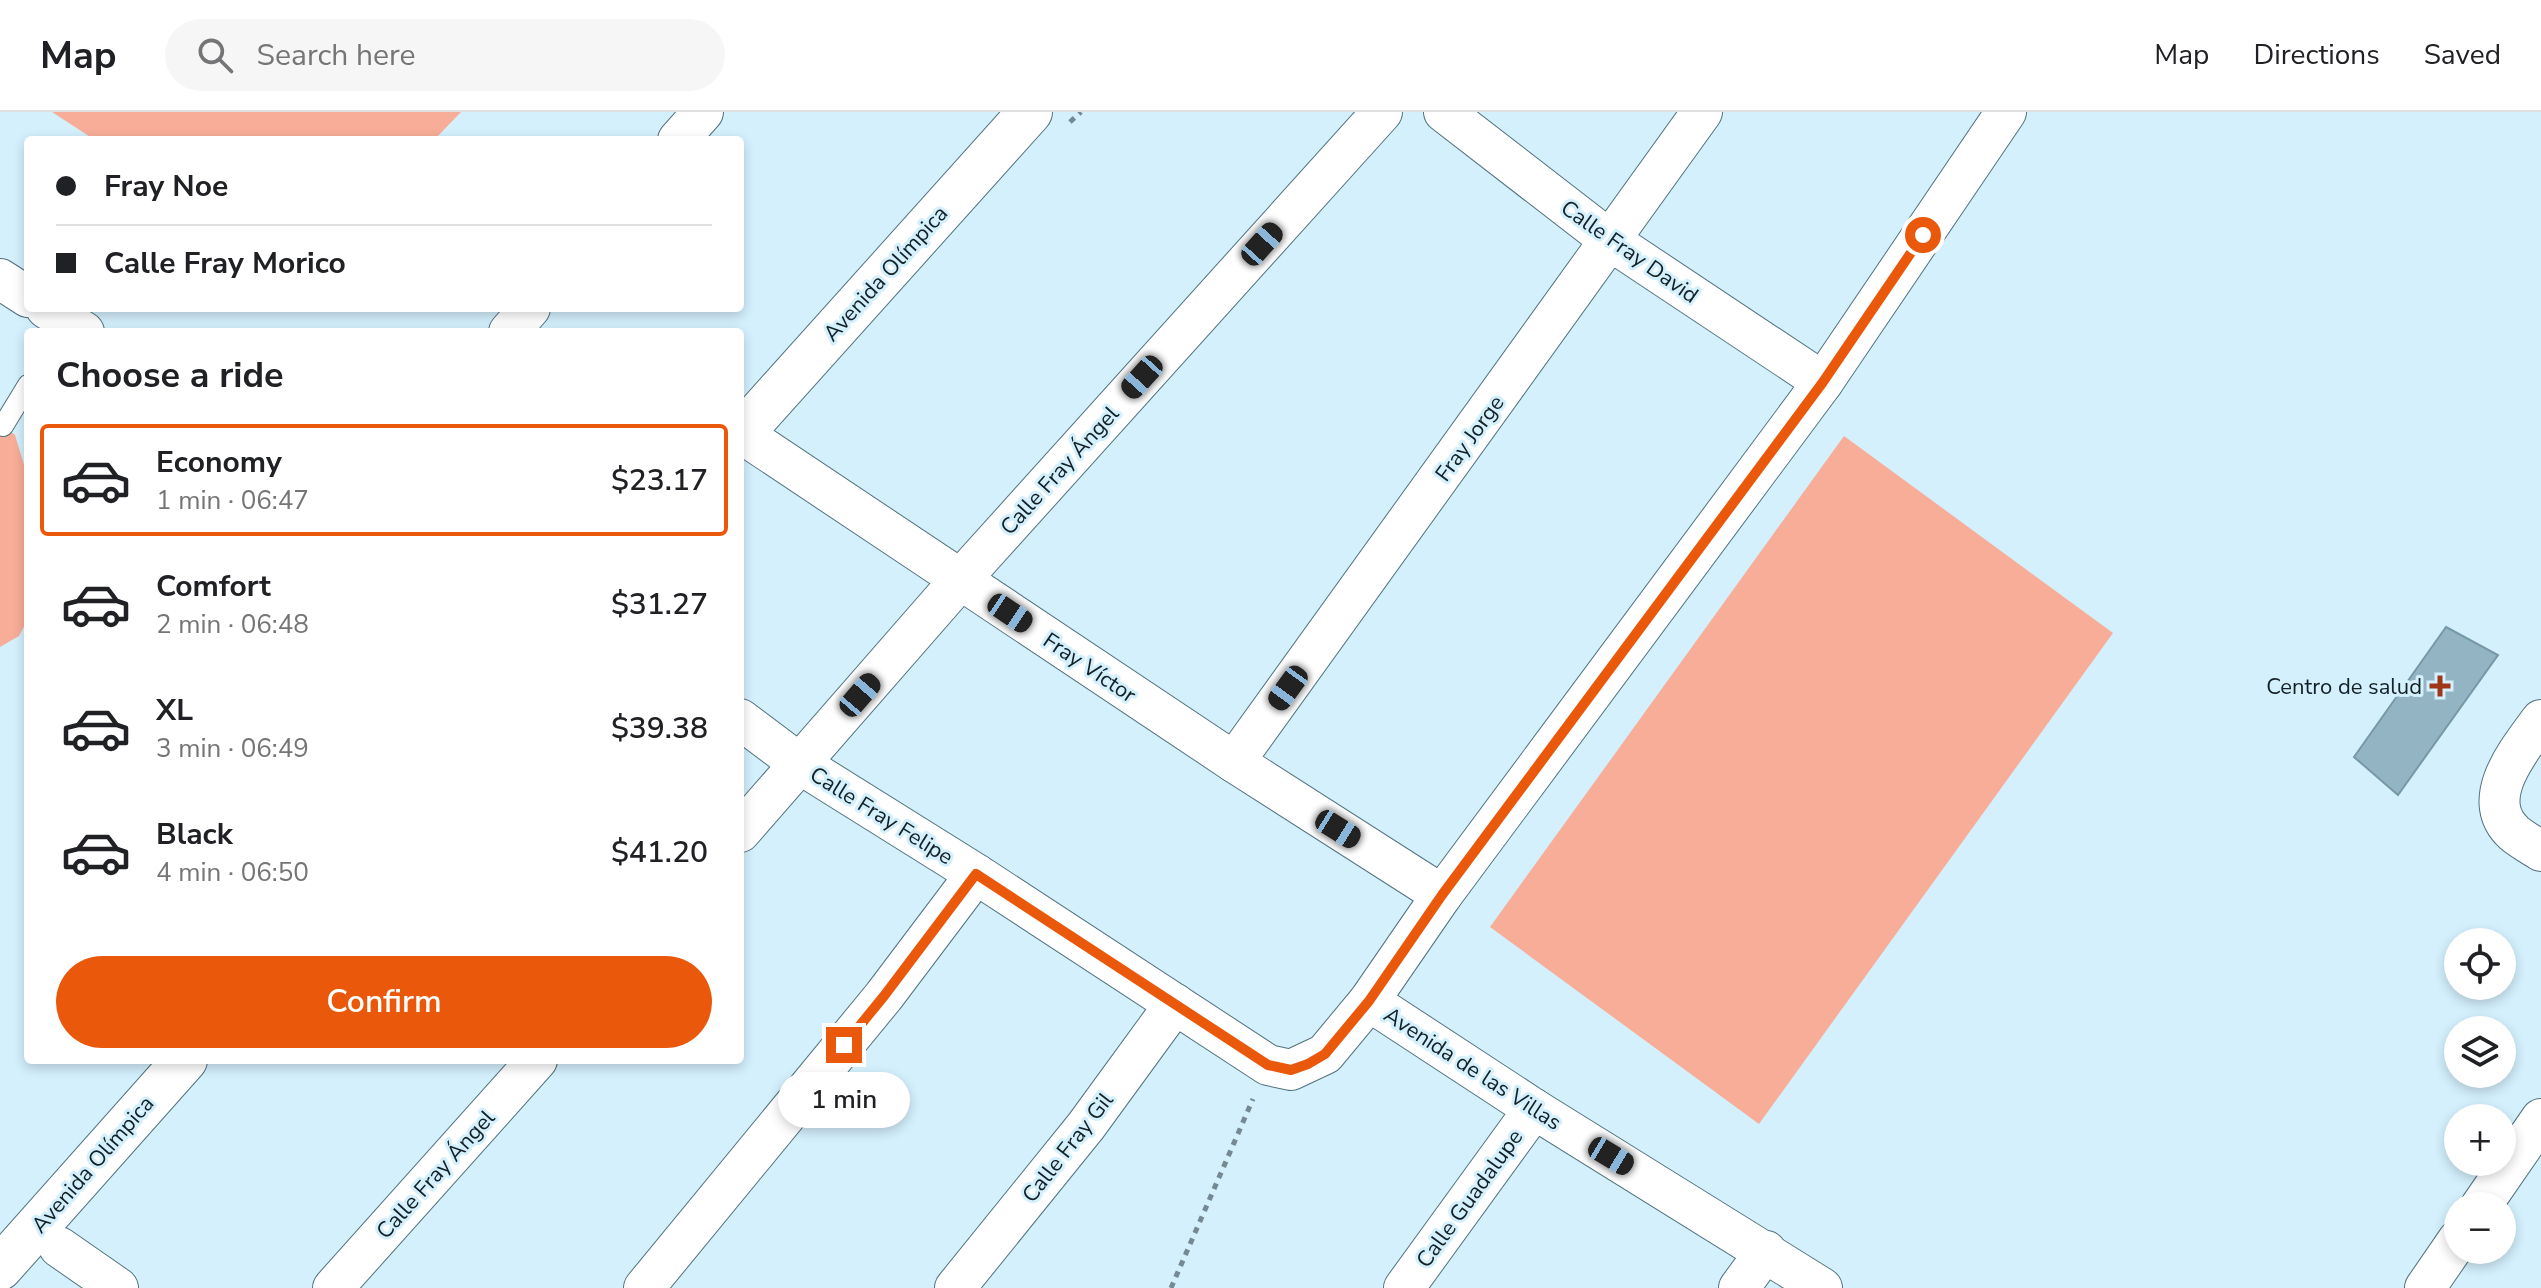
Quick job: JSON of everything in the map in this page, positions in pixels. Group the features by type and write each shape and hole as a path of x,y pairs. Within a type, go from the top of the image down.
{"street":[{"path":"682,136 703,112"},
{"name":"Avenida Olímpica","path":"744,431 1030,112"},
{"name":"Calle Fray Ángel","path":"744,827 960,580 1382,112"},
{"name":"Calle Fray David","path":"1444,112 1611,241 1823,382"},
{"name":"Fray Jorge","path":"1234,762 1702,112"},
{"path":"1268,1065 1291,1070 1325,1054 1369,1001 1442,895 1823,382 2006,112"},
{"path":"0,279 24,294"},
{"path":"512,328 526,312"},
{"name":"Fray Víctor","path":"744,436 1234,762 1442,895"},
{"path":"2541,720 2502,782 2500,805 2504,821 2514,833 2541,851"},
{"name":"Calle Fray Felipe","path":"744,722 800,764 976,874 1268,1065"},
{"path":"644,1288 884,996 976,874"},
{"name":"Avenida de las Villas","path":"1369,1001 1534,1109 1822,1288"},
{"name":"Calle Fray Gil","path":"955,1288 1086,1126 1175,1004"},
{"name":"Avenida Olímpica","path":"0,1268 181,1064"},
{"name":"Calle Fray Ángel","path":"333,1288 533,1064"},
{"name":"Calle Guadalupe","path":"1404,1288 1534,1109"},
{"path":"2491,1192 2541,1119"},
{"path":"59,1247 118,1288"},
{"path":"1739,1288 1766,1251"},
{"path":"2425,1288 2444,1260"}],"lane":[{"path":"3,426 24,392"}],"path":[{"path":"1171,1288 1268,1065"}],"shaded area":[{"path":"52,112 461,112 438,136 89,136"},
{"path":"0,423 15,435 24,465 24,627 19,636 0,647"},
{"path":"1844,436 2113,633 1759,1124 1490,927"}],"building":[{"name":"Centro de salud","path":"2446,627 2498,655 2398,795 2354,757"}],"place":[{"name":"Centro de salud","path":"2440,686"}],"route":[{"path":"844,1045 976,874 1268,1065 1291,1070 1325,1054 1369,1001 1442,895 1823,382 1923,235"}]}
